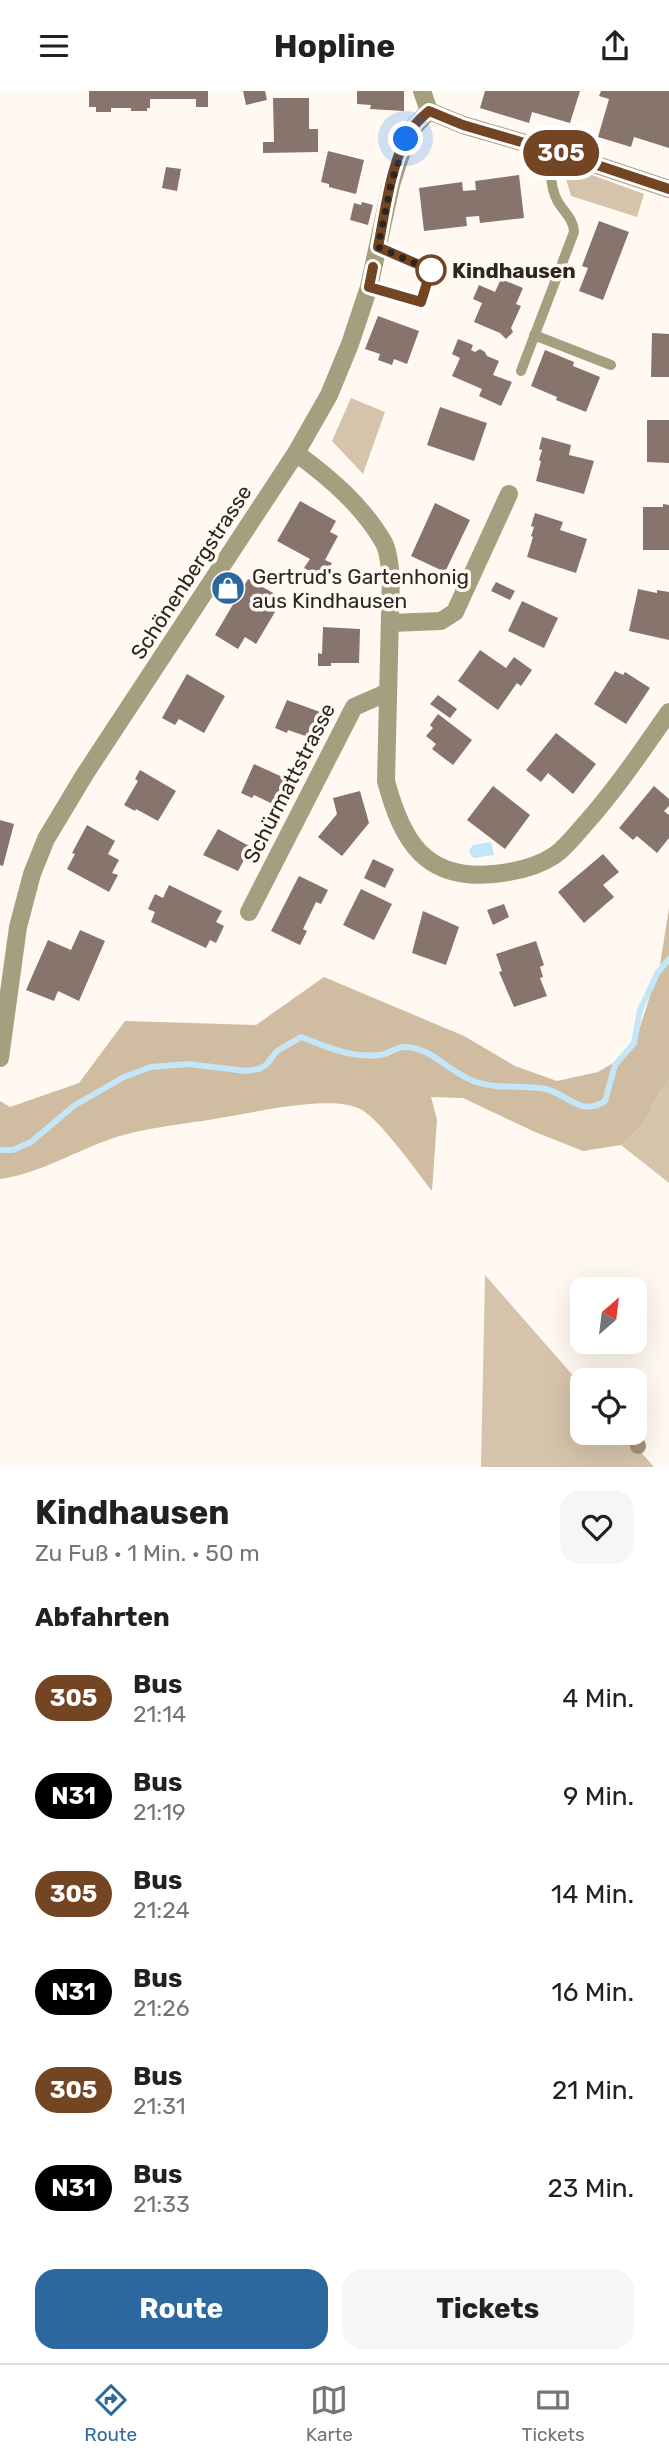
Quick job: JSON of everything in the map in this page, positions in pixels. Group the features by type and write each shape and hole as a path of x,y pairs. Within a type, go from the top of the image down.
{"street":[{"path":"422,91 429,111 463,125 669,189"},
{"name":"Schönenbergstrasse","path":"0,1058 18,927 32,874 46,839 85,773 296,453 340,372 369,287 391,184 403,148 411,130 429,111"},
{"path":"296,453 342,490 364,514 385,545 391,575 386,693 386,781 394,812 411,844 431,862 451,872 473,876 528,869 556,854 601,805 669,712"},
{"path":"391,623 441,621 454,612 509,494"},
{"name":"Schürmattstrasse","path":"248,912 354,707 386,693"}],"lane":[{"path":"520,370 574,232 572,221 553,189 553,151"},
{"path":"369,287 421,302 431,270 378,247"},
{"path":"534,335 611,365"}],"shaded area":[{"path":"570,167 644,194 637,217 571,196 566,179"},
{"path":"351,398 385,412 363,474 332,441"},
{"path":"669,908 669,1080 643,1125 621,1145 583,1151 463,1098 431,1097 437,1120 432,1191 370,1116 349,1105 332,1103 293,1106 133,1132 40,1168 0,1179 0,1101 10,1107 79,1083 125,1021 256,1025 324,977 464,1036 515,1066 557,1081 598,1072 625,1056 639,1030 660,965"},
{"path":"669,1080 669,1183 621,1145 643,1125"},
{"path":"485,1275 570,1372 570,1445 635,1445 654,1467 481,1467"}],"water":[{"path":"491,842 494,855 475,858 471,856 469,850 473,845"}],"building":[{"path":"89,91 208,91 208,107 196,107 196,99 150,99 150,108 147,108 147,111 111,108 111,112 96,112 96,107 89,107"},
{"path":"243,91 265,91 267,100 246,105"},
{"path":"357,91 404,91 404,111 370,109 371,105 357,104"},
{"path":"485,91 580,91 570,123 532,112 529,123 480,108"},
{"path":"601,91 669,91 669,148 634,137 631,147 598,137 609,99 599,96"},
{"path":"273,98 309,98 309,129 318,129 318,152 263,153 263,142 274,142"},
{"path":"328,151 364,160 356,194 329,187 329,184 321,182"},
{"path":"166,167 181,169 177,191 162,188"},
{"path":"519,175 524,218 480,223 479,216 466,217 467,226 424,231 419,188 462,182 463,191 476,190 475,181"},
{"path":"362,202 373,205 368,225 350,220 354,203 361,205"},
{"path":"599,221 629,232 603,300 579,291 588,268 582,266"},
{"path":"501,279 523,288 516,304 521,306 511,328 513,332 506,339 500,333 474,322 482,303 473,299 479,285 495,292"},
{"path":"378,316 419,331 407,364 394,359 392,365 378,360 380,354 365,349"},
{"path":"652,333 669,334 669,377 651,377"},
{"path":"458,339 473,345 471,350 475,352 480,349 487,356 499,361 493,375 512,382 501,406 479,396 482,389 452,376 460,358 452,354"},
{"path":"545,350 600,377 586,412 531,386"},
{"path":"440,407 487,423 474,461 427,445"},
{"path":"647,420 669,420 669,463 647,462"},
{"path":"542,437 571,445 569,455 594,461 584,494 536,481 541,461 542,450 539,449"},
{"path":"300,501 336,521 330,532 338,536 325,560 332,563 324,578 304,568 310,559 277,541"},
{"path":"435,503 470,520 445,572 411,556"},
{"path":"663,504 669,505 669,550 643,550 643,507 663,507"},
{"path":"535,513 563,522 560,530 587,539 576,573 527,557 533,537 534,527 531,526"},
{"path":"248,579 275,594 267,608 275,612 256,644 245,637 238,649 215,635"},
{"path":"496,582 515,591 510,600 491,591"},
{"path":"638,589 657,593 657,590 669,592 669,640 629,631"},
{"path":"522,601 558,618 544,648 508,631"},
{"path":"323,627 360,629 359,663 318,666 318,653 322,654"},
{"path":"480,650 506,668 514,657 532,670 521,686 517,683 498,710 458,681"},
{"path":"615,671 623,675 625,672 650,688 626,724 594,704"},
{"path":"187,674 225,696 204,733 179,719 175,725 162,718"},
{"path":"438,695 457,709 450,718 430,704"},
{"path":"287,700 323,713 314,739 275,728"},
{"path":"438,714 472,740 453,765 432,749 436,744 426,736 433,728 430,725"},
{"path":"556,733 596,764 573,794 548,773 541,782 526,770"},
{"path":"254,764 289,780 277,806 254,795 252,798 241,793"},
{"path":"140,770 176,791 158,821 124,805 138,781 135,779"},
{"path":"493,786 530,815 505,849 467,820"},
{"path":"654,786 669,799 669,806 664,811 669,815 669,838 657,853 637,836 633,840 619,828"},
{"path":"360,791 369,823 342,856 318,837 337,814 333,798"},
{"path":"0,820 14,824 3,866 0,865"},
{"path":"87,825 115,841 108,854 119,860 112,873 118,875 109,892 67,869"},
{"path":"218,829 251,847 238,871 203,855"},
{"path":"603,854 619,872 603,885 614,897 584,923 558,892"},
{"path":"373,859 394,869 385,888 364,878"},
{"path":"299,876 328,890 321,904 316,902 303,929 307,931 300,945 271,931"},
{"path":"169,885 222,911 216,922 224,926 216,943 210,940 206,948 151,922 155,912 148,909 155,894 163,898"},
{"path":"361,889 392,904 374,940 343,925"},
{"path":"504,904 509,917 493,925 487,910"},
{"path":"423,911 459,927 446,965 412,953"},
{"path":"80,930 105,941 79,1001 58,991 54,1001 26,990 48,940 71,950"},
{"path":"536,941 544,965 540,967 543,977 540,978 547,996 514,1007 499,972 502,971 496,954"}],"waterway":[{"path":"0,1150 13,1150 31,1142 75,1105 124,1077 151,1067 188,1064 246,1071 259,1069 266,1065 277,1051 301,1037 358,1055 382,1055 401,1047 414,1048 424,1051 476,1082 494,1086 546,1089 582,1106 597,1105 605,1101 615,1065 634,1043 640,1010 658,972 669,959"}],"bus line":[{"name":"305","path":"373,267 369,287 421,302 431,270 378,247 391,184 406,139 429,111 463,125 669,189"}],"place":[{"name":"Kindhausen","path":"431,270"},
{"name":"Gertrud's Gartenhonig aus Kindhausen","path":"228,588"}],"route":[{"path":"406,139 391,184 378,247 431,270"}]}
